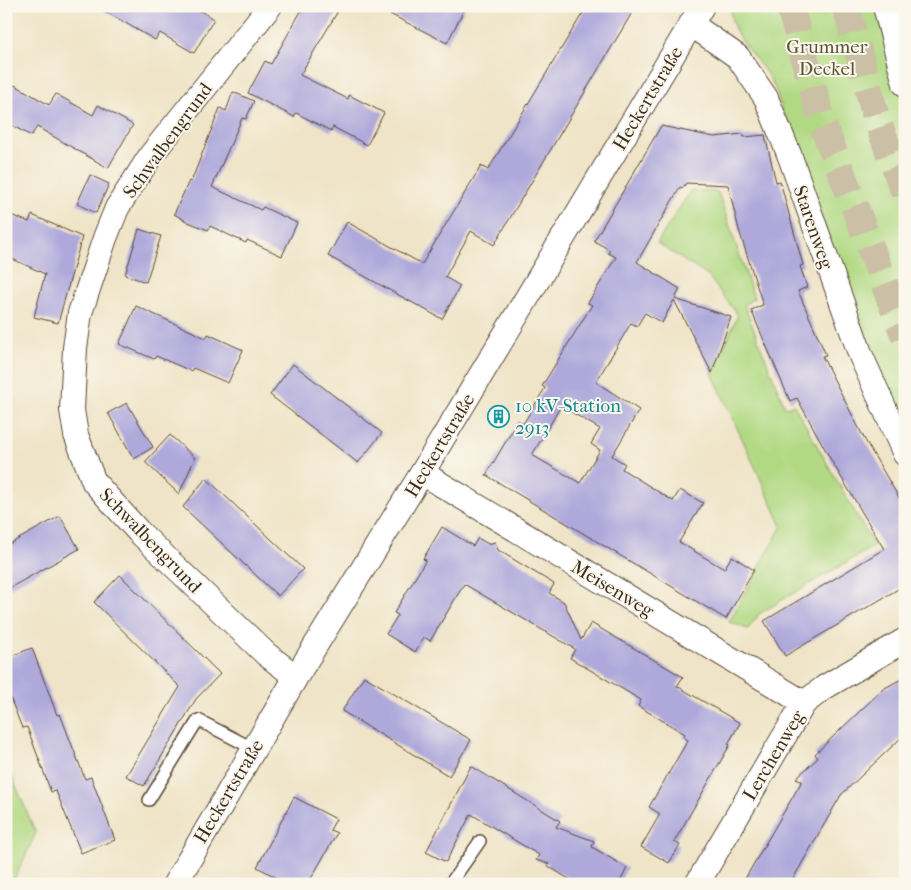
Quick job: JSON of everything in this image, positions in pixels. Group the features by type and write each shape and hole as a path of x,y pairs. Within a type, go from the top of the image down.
{"street":[{"name":"Schwalbengrund","path":"270,6 151,155 118,208 105,238 80,312 75,348 72,410 76,435 94,482 138,531 266,654 296,677"},
{"path":"885,6 905,84"},
{"name":"Heckertstraße","path":"175,884 296,677 422,473 696,15"},
{"name":"Starenweg","path":"696,15 738,57 766,98 781,132 861,356 905,454"},
{"name":"Meisenweg","path":"422,473 804,703"},
{"name":"Lerchenweg","path":"696,884 804,703 825,687 905,640"}],"lane":[{"path":"149,800 198,720 254,748"},
{"path":"450,884 480,841"}],"green space":[{"name":"Grummer Deckel","path":"731,6 875,6 905,107 905,438 838,264 775,89 735,28 731,17"},
{"path":"895,6 905,6 905,54"},
{"path":"691,190 718,192 754,298 744,305 785,407 794,405 874,546 760,613 748,629 729,622 782,526 712,373 738,315 708,276 657,243"},
{"path":"6,763 36,833 12,884 6,884"}],"building":[{"path":"96,6 192,6 214,19 194,53 160,33 155,40"},
{"path":"304,6 341,6 300,75 348,99 349,95 384,113 367,145 333,127 331,131 296,113 294,117 248,93 265,61 271,64"},
{"path":"374,6 466,6 447,43"},
{"path":"587,6 636,6 494,245 471,231 445,277 460,286 442,319 328,256 347,222 422,264 481,166 488,170"},
{"path":"15,85 49,105 56,94 93,115 98,105 133,125 108,168 37,127 31,136 6,122 6,100"},
{"path":"233,92 254,101 246,119 242,118 212,187 261,210 263,207 297,223 282,256 247,240 246,243 210,226 208,230 174,214 189,181 191,182 220,108 226,111"},
{"path":"661,126 714,137 743,134 744,137 765,135 776,182 780,181 803,265 800,266 807,287 798,291 826,355 822,356 865,440 905,508 905,585 785,656 764,621 884,549 797,398 790,401 751,310 763,305 739,230 728,185 686,183 683,188 680,187 637,262 680,289 675,299 731,317 712,373 674,300 662,323 645,313 637,326 631,323 596,382 639,410 612,456 625,464 622,469 673,501 680,490 703,503 679,542 724,569 732,556 754,570 726,619 486,475 518,421 523,424 545,388 542,386 592,305 588,303 616,257 608,253 610,250 594,241","holes":["561,406 600,429 591,444 600,450 580,483 532,455"]},
{"path":"90,175 109,184 96,213 77,204"},
{"path":"6,213 29,222 32,215 82,237 58,323 34,317 45,274 6,256"},
{"path":"139,229 161,236 146,282 125,275"},
{"path":"136,306 206,338 208,334 243,350 228,383 193,368 191,371 156,356 154,359 119,344"},
{"path":"293,364 382,433 358,463 270,395"},
{"path":"127,403 153,447 134,459 108,413"},
{"path":"170,435 195,458 179,494 145,462"},
{"path":"206,478 303,569 278,596 183,507"},
{"path":"60,516 79,549 6,590 6,546"},
{"path":"442,527 473,546 478,538 488,544 495,542 498,550 554,584 549,593 564,602 581,640 591,623 683,677 677,686 740,723 728,744 730,745 674,842 680,845 669,863 641,847 660,814 649,807 688,740 683,737 685,734 638,706 641,700 570,658 575,649 464,584 430,641 424,637 415,652 386,634 398,615 394,613 426,560 423,559"},
{"path":"120,575 220,674 196,699 144,786 126,776 180,687 94,602"},
{"path":"32,648 57,715 60,714 85,779 91,777 115,840 81,853 56,791 51,792 27,727 22,728 6,687 6,658"},
{"path":"364,676 471,740 449,776 342,711"},
{"path":"905,677 905,734 841,795 790,884 742,884 802,781 796,778 818,758 815,754 883,689"},
{"path":"471,766 560,821 556,827 594,841 592,847 627,868 619,884 577,884 548,866 549,864 536,860 539,855 471,814 446,862 426,852"},
{"path":"294,797 336,819 330,830 337,833 308,884 289,884 257,867"}],"tunnel":[{"path":"790,6 823,125 905,337"},
{"path":"846,6 876,117 905,193"}],"place":[{"name":"10 kV-Station 2913","path":"499,416"}]}
